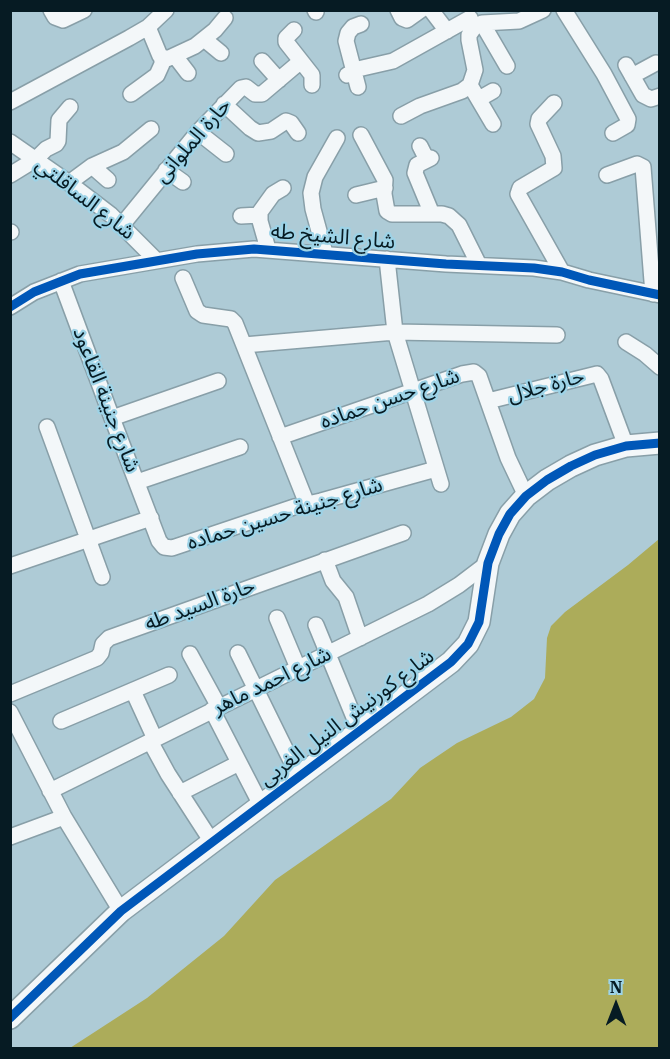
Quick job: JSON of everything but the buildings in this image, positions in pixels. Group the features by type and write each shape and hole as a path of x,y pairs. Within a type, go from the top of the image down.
{"street":[{"path":"51,10 55,17 63,20 84,10"},
{"path":"10,102 148,27 166,10"},
{"path":"398,10 402,18 407,20 421,10"},
{"path":"431,10 447,31"},
{"path":"350,73 393,61 474,19 501,16 519,21 543,10"},
{"path":"564,10 608,81 628,119 625,128 613,133"},
{"path":"131,94 157,75 162,64 169,57 204,39 225,18"},
{"path":"474,19 507,66"},
{"path":"401,116 420,106 462,91 471,85 475,70 468,40 474,19"},
{"path":"358,87 350,73 346,41 348,33 361,24"},
{"path":"148,27 169,57 188,73"},
{"path":"294,30 286,38 286,42 312,75 312,85"},
{"path":"204,39 221,53"},
{"path":"262,61 279,80"},
{"name":"حارة الملوانى","path":"122,225 198,132 224,104 243,87 255,94 262,94 301,61"},
{"path":"656,63 629,70 647,98 660,96"},
{"path":"471,85 493,124"},
{"path":"479,99 493,91"},
{"path":"554,102 539,119 538,124 554,156 554,168 520,188 518,194 562,272"},
{"path":"224,104 250,129 258,133 271,131 286,121 291,123 298,133"},
{"path":"10,176 58,141 59,120 70,108"},
{"path":"69,183 92,166 123,152 151,129"},
{"path":"198,132 226,154"},
{"path":"361,135 384,176 386,208 389,213 442,210"},
{"path":"325,253 312,209 311,193 315,177 337,138"},
{"name":"شارع الساقلتي","path":"10,142 69,183 122,225 156,260"},
{"path":"426,155 417,165 415,173 442,210 459,225 479,265"},
{"path":"607,176 637,164 643,167 656,295"},
{"path":"92,166 108,180"},
{"path":"166,170 183,182"},
{"path":"268,249 259,216 273,194 283,188"},
{"path":"356,195 385,188"},
{"path":"242,216 259,216"},
{"name":"شارع الشيخ طه","path":"10,307 34,292 81,274 225,250 268,249 513,266 562,272 656,295"},
{"path":"387,259 395,332 413,393"},
{"path":"183,278 197,311 203,315 231,319 244,345 307,504"},
{"name":"شارع جنينة القاعود","path":"61,281 151,518"},
{"name":"شارع حسن حماده","path":"244,345 395,332 557,335"},
{"path":"626,342 660,367"},
{"name":"شارع حسن حماده","path":"280,437 413,393 471,371 479,376 508,458 526,496"},
{"name":"حارة جلال","path":"488,401 597,374 601,379 626,446"},
{"path":"112,418 218,381"},
{"name":"شارع جنينة حسين حماده","path":"151,518 161,544 172,548 307,504 439,476 413,393"},
{"path":"47,427 102,577"},
{"name":"شارع كورنيش النيل الغربى","path":"10,1018 121,911 451,662 468,644 479,622 488,563 499,534 510,514 526,496 547,480 595,455 626,446 660,443"},
{"path":"137,482 240,447"},
{"path":"10,566 151,518"},
{"name":"حارة السيد طه","path":"10,694 97,658 103,644 109,638 403,533"},
{"path":"325,560 333,581 346,597 360,638"},
{"name":"شارع احمد ماهر","path":"50,791 428,604 459,585 488,563"},
{"path":"277,618 298,668"},
{"path":"316,625 360,732"},
{"path":"238,653 299,777"},
{"path":"190,654 239,763 261,805"},
{"path":"61,721 169,675"},
{"path":"133,691 152,740 180,793 212,842"},
{"path":"10,712 64,817 121,911"},
{"path":"180,793 239,763"},
{"path":"10,837 64,817"}],"shaded area":[{"path":"659,539 659,1048 70,1048 147,998 224,936 275,880 391,799 420,768 457,743 511,717 534,699 545,678 547,638 551,626 565,612"}],"cycle path":[{"path":"10,307 34,292 80,274 197,254 254,249 446,264 534,268 562,272 660,295"},
{"path":"10,1018 121,911 451,662 468,644 479,622 488,563 499,534 510,514 526,496 547,480 595,455 626,446 660,443"}]}
